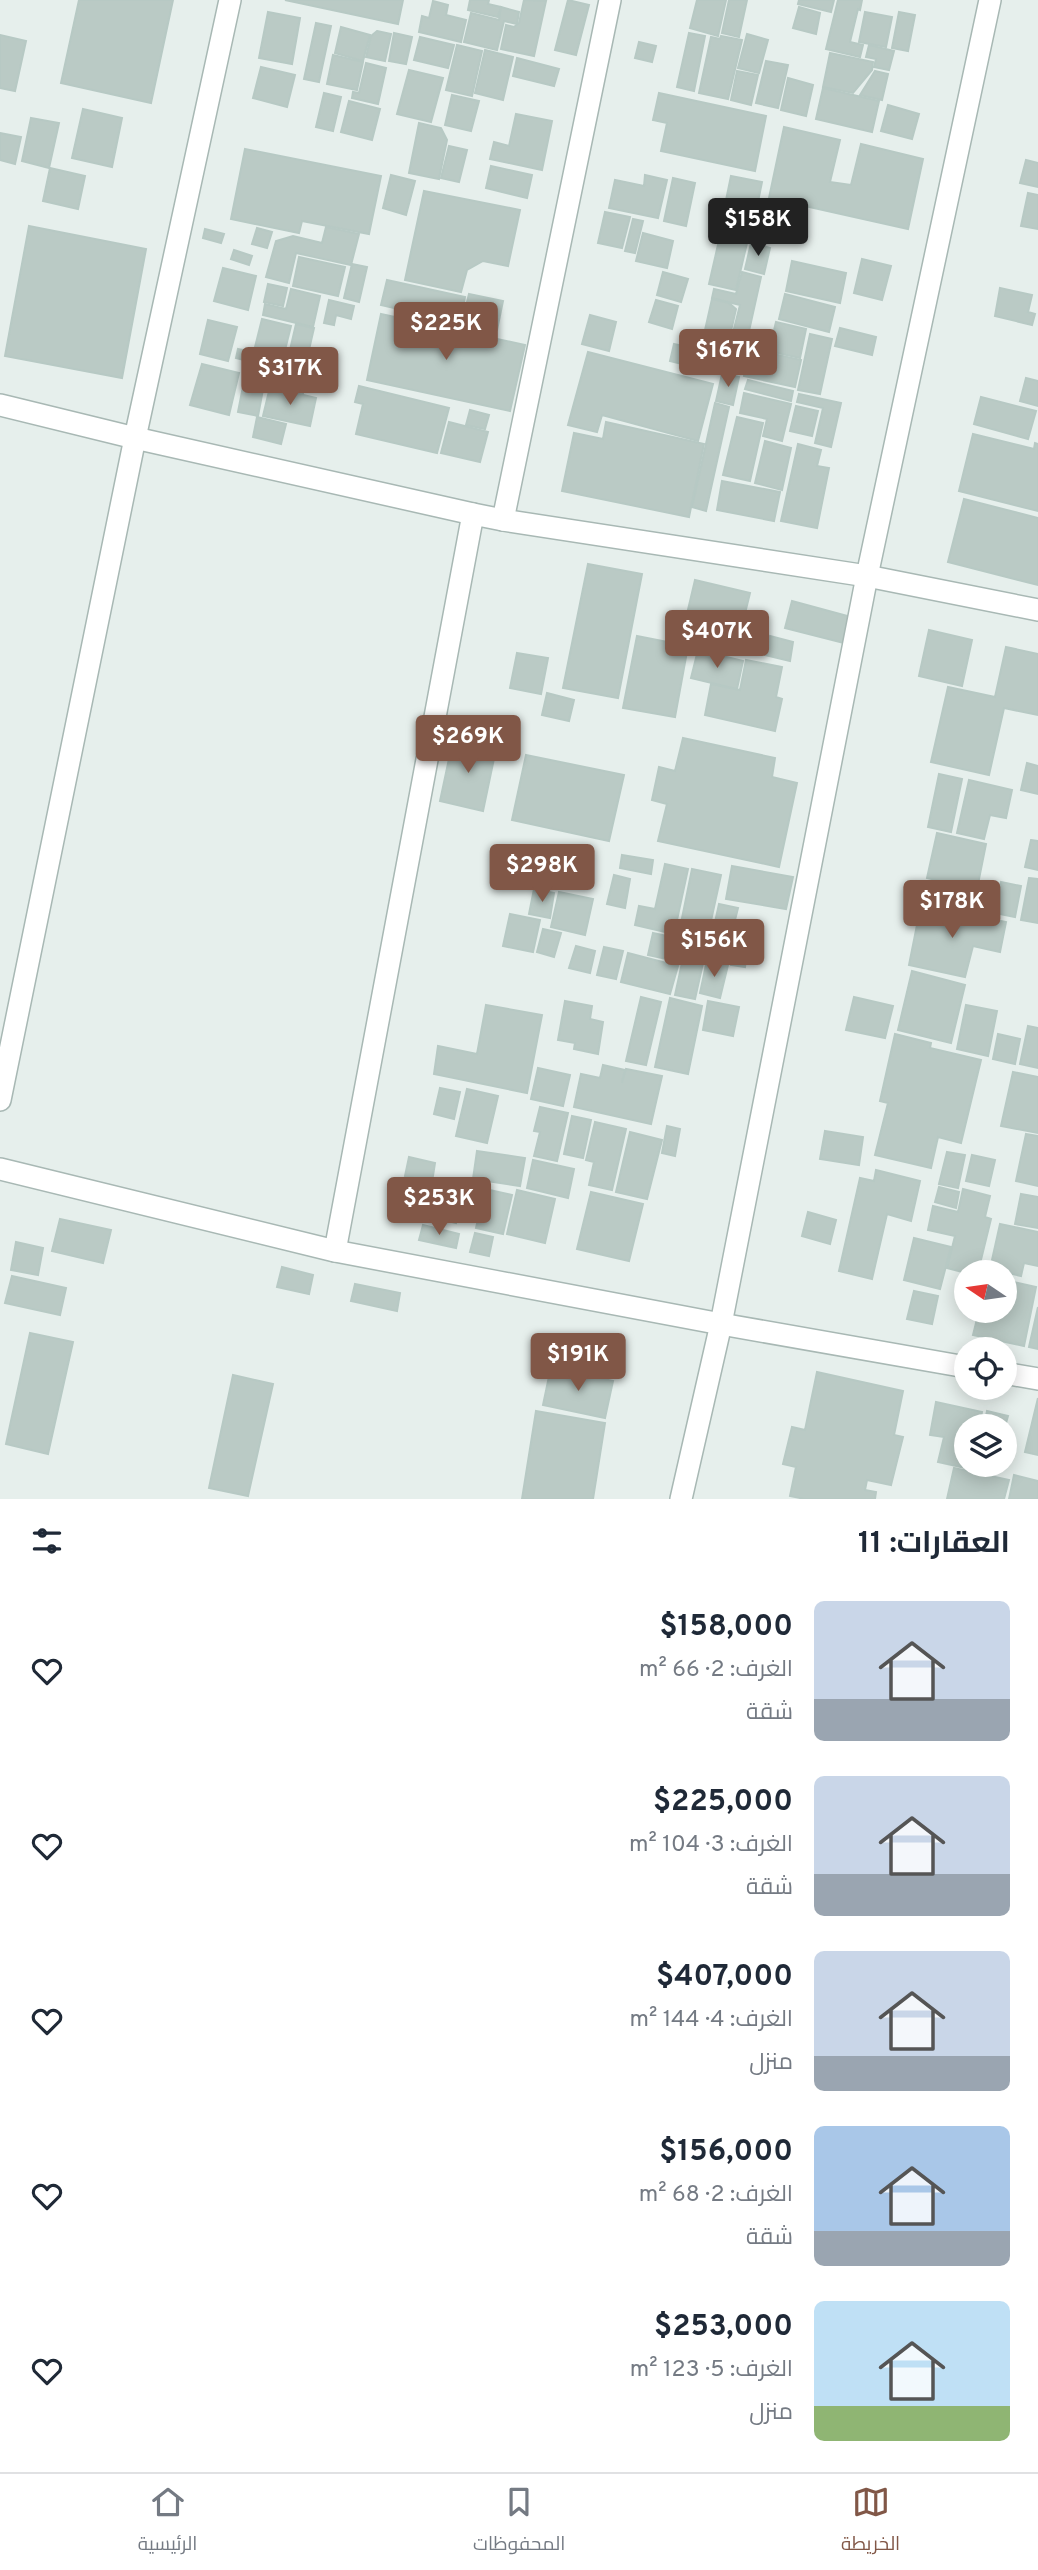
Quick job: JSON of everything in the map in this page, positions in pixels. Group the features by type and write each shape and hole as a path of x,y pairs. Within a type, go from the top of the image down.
{"street":[{"path":"0,1100 135,438 230,0"},
{"path":"503,520 610,0"},
{"path":"681,1499 721,1324 867,576 990,0"},
{"path":"0,405 503,520 867,576 1038,610"},
{"path":"335,1251 473,514"},
{"path":"0,1169 335,1251 954,1365"},
{"path":"1017,1375 1038,1379"}],"building":[{"path":"79,0 173,0 151,103 61,83"},
{"path":"285,0 403,0 398,24"},
{"path":"470,0 489,0 488,4 501,7 498,17 468,10"},
{"path":"524,0 546,1 534,56 501,49 506,25 514,27 519,23"},
{"path":"568,0 589,5 576,55 555,50"},
{"path":"697,0 726,0 718,36 690,28"},
{"path":"729,0 747,0 739,37 722,33"},
{"path":"799,0 834,0 831,12 798,4"},
{"path":"838,0 862,0 850,42 863,45 860,57 826,49"},
{"path":"433,1 448,5 446,15 466,20 461,42 419,32 422,16 429,18"},
{"path":"501,7 519,12 517,24 504,21 497,50 464,42 471,13 499,20"},
{"path":"799,7 820,13 816,34 793,28"},
{"path":"268,12 300,18 292,64 259,58"},
{"path":"865,12 892,17 886,47 859,42"},
{"path":"899,12 915,15 908,51 892,48"},
{"path":"316,23 331,26 319,82 304,79"},
{"path":"341,27 370,35 363,61 335,53"},
{"path":"377,31 391,34 385,61 366,57 371,36"},
{"path":"394,33 412,37 406,64 389,61"},
{"path":"689,33 705,36 694,91 677,87"},
{"path":"747,34 768,40 759,73 738,68"},
{"path":"0,35 26,41 15,91 0,88"},
{"path":"721,36 742,40 728,99 699,93 711,37 720,39"},
{"path":"420,37 454,45 448,68 414,60"},
{"path":"639,42 656,46 652,62 635,58"},
{"path":"457,45 482,51 472,96 446,90"},
{"path":"869,45 894,51 889,70 874,67 876,59 866,57"},
{"path":"485,50 513,57 503,100 475,93"},
{"path":"830,53 873,62 872,70 853,93 823,87"},
{"path":"333,55 363,62 357,90 327,84"},
{"path":"517,58 559,69 554,86 513,76"},
{"path":"766,61 788,65 778,108 756,103"},
{"path":"366,63 386,68 378,104 352,98 353,92 359,93"},
{"path":"261,67 295,75 287,107 253,98"},
{"path":"409,70 443,78 431,122 397,114"},
{"path":"737,71 758,75 751,105 731,100"},
{"path":"875,71 888,74 882,100 860,95"},
{"path":"788,78 813,85 806,116 781,110"},
{"path":"823,88 879,101 872,132 816,119"},
{"path":"324,93 341,97 333,131 316,127"},
{"path":"659,93 766,116 755,171 661,151 667,123 653,120"},
{"path":"452,95 479,101 471,131 445,125"},
{"path":"349,101 380,109 372,140 341,132"},
{"path":"888,105 919,114 912,139 881,131"},
{"path":"83,109 122,118 112,167 72,158"},
{"path":"516,114 552,121 542,170 490,159 494,142 509,146"},
{"path":"31,118 59,123 49,168 22,161"},
{"path":"419,123 441,128 447,140 439,179 409,173"},
{"path":"784,127 840,140 830,182 851,185 861,144 923,159 908,229 769,198"},
{"path":"0,133 21,137 15,164 0,160"},
{"path":"449,146 467,150 459,182 441,178"},
{"path":"245,149 381,176 369,234 302,221 299,233 231,219"},
{"path":"1026,160 1038,163 1038,187 1020,183"},
{"path":"491,166 532,175 527,198 486,188"},
{"path":"50,168 85,176 78,209 43,201"},
{"path":"391,175 415,181 406,215 383,208"},
{"path":"645,175 667,180 658,218 609,208 615,180 644,186"},
{"path":"731,176 762,182 750,241 719,234"},
{"path":"673,178 695,183 686,226 664,221"},
{"path":"424,191 520,210 508,266 483,261 467,270 461,292 405,280"},
{"path":"1028,193 1038,195 1038,229 1021,226"},
{"path":"605,212 630,217 622,248 598,243"},
{"path":"633,219 643,221 635,253 625,251"},
{"path":"29,226 146,249 122,378 5,356"},
{"path":"326,227 359,234 351,265 296,253 289,283 266,277 276,241 293,236 322,243"},
{"path":"257,228 272,232 267,248 252,244"},
{"path":"205,229 224,234 221,243 203,238"},
{"path":"643,233 673,241 667,268 636,261"},
{"path":"720,236 747,243 736,290 709,284"},
{"path":"751,243 770,248 764,274 745,269"},
{"path":"234,250 252,256 249,265 231,259"},
{"path":"299,257 345,267 338,296 293,286"},
{"path":"862,259 891,266 882,300 854,293"},
{"path":"792,261 846,273 840,303 786,291"},
{"path":"352,264 367,267 359,302 344,298"},
{"path":"223,268 256,276 248,310 214,301"},
{"path":"663,272 688,279 681,302 657,295"},
{"path":"742,272 761,277 747,340 732,337 740,305 712,298 714,289 736,294"},
{"path":"387,280 465,297 460,323 381,305"},
{"path":"268,284 287,288 283,306 264,302"},
{"path":"1000,288 1032,295 1028,312 1035,314 1032,325 995,316"},
{"path":"291,289 320,296 313,327 263,315 265,304 286,309"},
{"path":"469,294 503,301 497,330 462,322"},
{"path":"785,294 835,307 829,332 779,319"},
{"path":"712,299 729,303 736,309 728,344 703,339"},
{"path":"329,300 354,306 351,319 336,315 334,325 324,323"},
{"path":"656,300 678,306 672,329 649,322"},
{"path":"381,314 525,345 510,411 367,380"},
{"path":"590,315 616,322 609,351 582,344"},
{"path":"262,319 291,326 284,354 255,347"},
{"path":"208,320 237,327 228,361 200,354"},
{"path":"776,322 806,329 800,358 769,351"},
{"path":"296,324 314,328 308,354 290,350"},
{"path":"840,328 876,337 872,355 835,346"},
{"path":"810,334 832,339 820,394 798,390"},
{"path":"674,344 710,352 712,344 725,348 719,373 670,361"},
{"path":"238,349 275,356 269,386 264,384 258,416 238,412 248,361 236,358"},
{"path":"750,349 801,360 795,387 744,376"},
{"path":"588,352 713,384 698,441 602,415 597,432 568,425"},
{"path":"279,354 310,361 303,393 273,386"},
{"path":"202,364 239,373 229,415 190,405"},
{"path":"722,374 739,377 733,405 716,401"},
{"path":"1026,378 1038,381 1038,406 1020,401"},
{"path":"748,380 793,391 791,401 745,389"},
{"path":"359,386 449,408 437,453 356,434 363,404 355,402"},
{"path":"270,387 316,398 310,426 263,416"},
{"path":"744,393 791,404 782,441 763,436 767,419 740,413"},
{"path":"799,394 841,403 831,447 815,443 823,408 797,402"},
{"path":"981,397 1036,411 1028,439 974,424"},
{"path":"715,403 729,407 706,511 692,507"},
{"path":"796,406 818,411 812,436 790,431"},
{"path":"470,410 489,415 485,429 466,425"},
{"path":"257,417 286,424 281,444 253,437"},
{"path":"737,417 763,423 750,481 723,475"},
{"path":"449,422 488,432 480,462 441,453"},
{"path":"606,422 704,444 689,517 562,491 574,433 603,439"},
{"path":"973,434 1034,449 1035,443 1038,444 1038,511 959,491"},
{"path":"765,441 791,448 782,490 755,483"},
{"path":"798,444 821,450 817,466 829,468 817,528 781,521"},
{"path":"722,481 780,492 774,521 717,510"},
{"path":"964,499 1038,518 1038,585 948,562"},
{"path":"588,564 642,574 618,698 563,688"},
{"path":"695,580 750,593 735,654 704,646 711,620 687,614"},
{"path":"792,601 851,617 844,643 785,628"},
{"path":"686,619 706,623 700,648 680,644"},
{"path":"929,630 972,640 962,686 919,676"},
{"path":"637,636 688,646 675,717 623,708"},
{"path":"770,636 793,642 790,661 765,655"},
{"path":"1006,647 1038,654 1038,715 1004,708 989,775 931,762 948,687 995,697"},
{"path":"698,650 743,661 737,689 691,678"},
{"path":"517,653 548,658 541,694 510,688"},
{"path":"746,660 782,667 776,697 782,699 775,731 705,715 711,684 740,690"},
{"path":"547,693 574,700 569,721 542,715"},
{"path":"683,738 775,758 772,777 797,783 779,867 658,841 667,804 652,800 659,767 675,771"},
{"path":"453,740 496,749 483,811 440,801"},
{"path":"526,755 624,775 609,841 512,820"},
{"path":"1027,763 1038,766 1038,794 1021,790"},
{"path":"939,774 962,779 951,832 928,827"},
{"path":"969,780 1012,790 1006,818 990,815 984,839 957,833"},
{"path":"937,833 986,844 977,889 927,878"},
{"path":"1031,840 1038,841 1038,870 1025,867"},
{"path":"622,855 653,860 651,874 620,868"},
{"path":"665,864 688,869 674,934 635,925 639,906 655,909"},
{"path":"732,866 793,877 786,909 726,899"},
{"path":"692,869 721,875 707,939 679,933"},
{"path":"614,875 630,879 625,908 607,904"},
{"path":"1029,878 1038,879 1038,923 1021,920"},
{"path":"1001,882 1021,886 1015,917 995,913"},
{"path":"534,889 554,893 550,918 529,914"},
{"path":"559,892 593,899 585,935 551,927"},
{"path":"719,904 738,908 730,940 712,936"},
{"path":"921,905 1006,922 1000,952 973,946 965,977 909,965"},
{"path":"510,914 540,920 533,952 503,946"},
{"path":"543,929 561,933 554,957 537,952"},
{"path":"653,933 681,939 676,961 648,955"},
{"path":"687,940 707,945 695,999 675,995"},
{"path":"733,941 748,943 745,967 731,965"},
{"path":"576,946 595,951 590,973 569,968"},
{"path":"604,947 623,951 616,979 597,975"},
{"path":"628,953 678,966 670,994 621,982"},
{"path":"707,960 728,965 720,998 700,993"},
{"path":"912,971 965,985 951,1043 898,1030"},
{"path":"641,997 661,1002 646,1065 626,1061"},
{"path":"854,997 893,1006 885,1038 846,1030"},
{"path":"670,998 702,1006 688,1074 655,1067"},
{"path":"565,1001 592,1006 590,1019 603,1022 598,1054 574,1049 575,1043 558,1040"},
{"path":"708,1001 739,1007 733,1036 703,1030"},
{"path":"486,1005 542,1015 527,1093 434,1074 438,1046 477,1054"},
{"path":"966,1005 997,1011 988,1056 957,1049"},
{"path":"1028,1026 1038,1028 1038,1068 1020,1064"},
{"path":"895,1034 931,1043 930,1048 981,1060 961,1143 938,1137 931,1168 875,1155 888,1103 880,1101"},
{"path":"998,1034 1020,1039 1015,1064 993,1059"},
{"path":"603,1065 625,1070 622,1083 626,1069 662,1076 651,1124 574,1107 581,1074 600,1078"},
{"path":"538,1068 570,1075 563,1106 531,1099"},
{"path":"1013,1072 1038,1077 1038,1133 1001,1126"},
{"path":"440,1088 460,1092 454,1119 434,1114"},
{"path":"467,1089 498,1096 487,1143 456,1136"},
{"path":"540,1107 568,1113 557,1161 534,1156 540,1132 534,1131"},
{"path":"572,1116 591,1120 583,1158 564,1154"},
{"path":"595,1122 626,1129 612,1190 589,1185 594,1162 586,1160"},
{"path":"667,1126 680,1129 675,1156 662,1153"},
{"path":"825,1131 863,1137 859,1165 820,1159"},
{"path":"630,1132 662,1140 647,1199 616,1192"},
{"path":"1026,1134 1038,1136 1038,1186 1016,1181"},
{"path":"477,1151 525,1158 520,1186 473,1179"},
{"path":"947,1152 965,1155 958,1188 939,1184"},
{"path":"972,1155 995,1160 989,1186 966,1181"},
{"path":"409,1157 435,1163 432,1182 405,1176"},
{"path":"533,1160 574,1169 568,1198 527,1188"},
{"path":"876,1170 920,1181 911,1221 887,1214 872,1279 839,1271 860,1178 874,1181"},
{"path":"410,1181 444,1188 436,1222 403,1215"},
{"path":"939,1187 959,1192 956,1208 935,1202"},
{"path":"485,1189 512,1195 503,1234 476,1228"},
{"path":"963,1189 990,1196 985,1217 991,1219 981,1260 954,1260 954,1270 947,1268 955,1236 928,1230 933,1206 958,1212"},
{"path":"446,1190 463,1194 456,1223 439,1219"},
{"path":"517,1190 555,1199 545,1243 507,1234"},
{"path":"591,1192 643,1204 629,1261 577,1249"},
{"path":"1021,1194 1038,1197 1038,1228 1015,1224"},
{"path":"808,1212 836,1220 830,1244 802,1236"},
{"path":"60,1219 111,1230 103,1263 52,1251"},
{"path":"1000,1224 1038,1232 1038,1266 1024,1263 1021,1276 1017,1275 1017,1260 992,1260"},
{"path":"423,1225 459,1234 456,1248 419,1240"},
{"path":"475,1233 493,1237 489,1256 470,1252"},
{"path":"914,1238 951,1247 940,1289 904,1280"},
{"path":"16,1242 43,1248 38,1275 11,1270"},
{"path":"282,1267 313,1275 309,1294 277,1287"},
{"path":"12,1276 66,1288 60,1315 5,1303"},
{"path":"1017,1283 1036,1287 1024,1346 1017,1344 1017,1337 973,1335 976,1323 1017,1323"},
{"path":"355,1284 400,1293 397,1311 351,1301"},
{"path":"914,1291 938,1296 932,1324 907,1319"},
{"path":"1038,1307 1038,1349 1029,1347"},
{"path":"30,1333 73,1342 48,1454 6,1444"},
{"path":"551,1367 613,1381 605,1418 543,1405"},
{"path":"817,1372 903,1391 894,1435 903,1437 891,1485 867,1480 865,1490 876,1492 875,1499 805,1499 790,1496 796,1467 783,1464 792,1427 805,1430"},
{"path":"233,1375 273,1384 248,1496 209,1488"},
{"path":"1038,1398 1038,1455 1025,1452"},
{"path":"936,1402 982,1412 954,1414 954,1466 938,1462 944,1437 930,1435"},
{"path":"536,1411 605,1423 593,1499 522,1499"},
{"path":"954,1468 954,1477 995,1477 1009,1480 1004,1499 947,1499"},
{"path":"1014,1477 1038,1481 1038,1499 1009,1499"}]}
